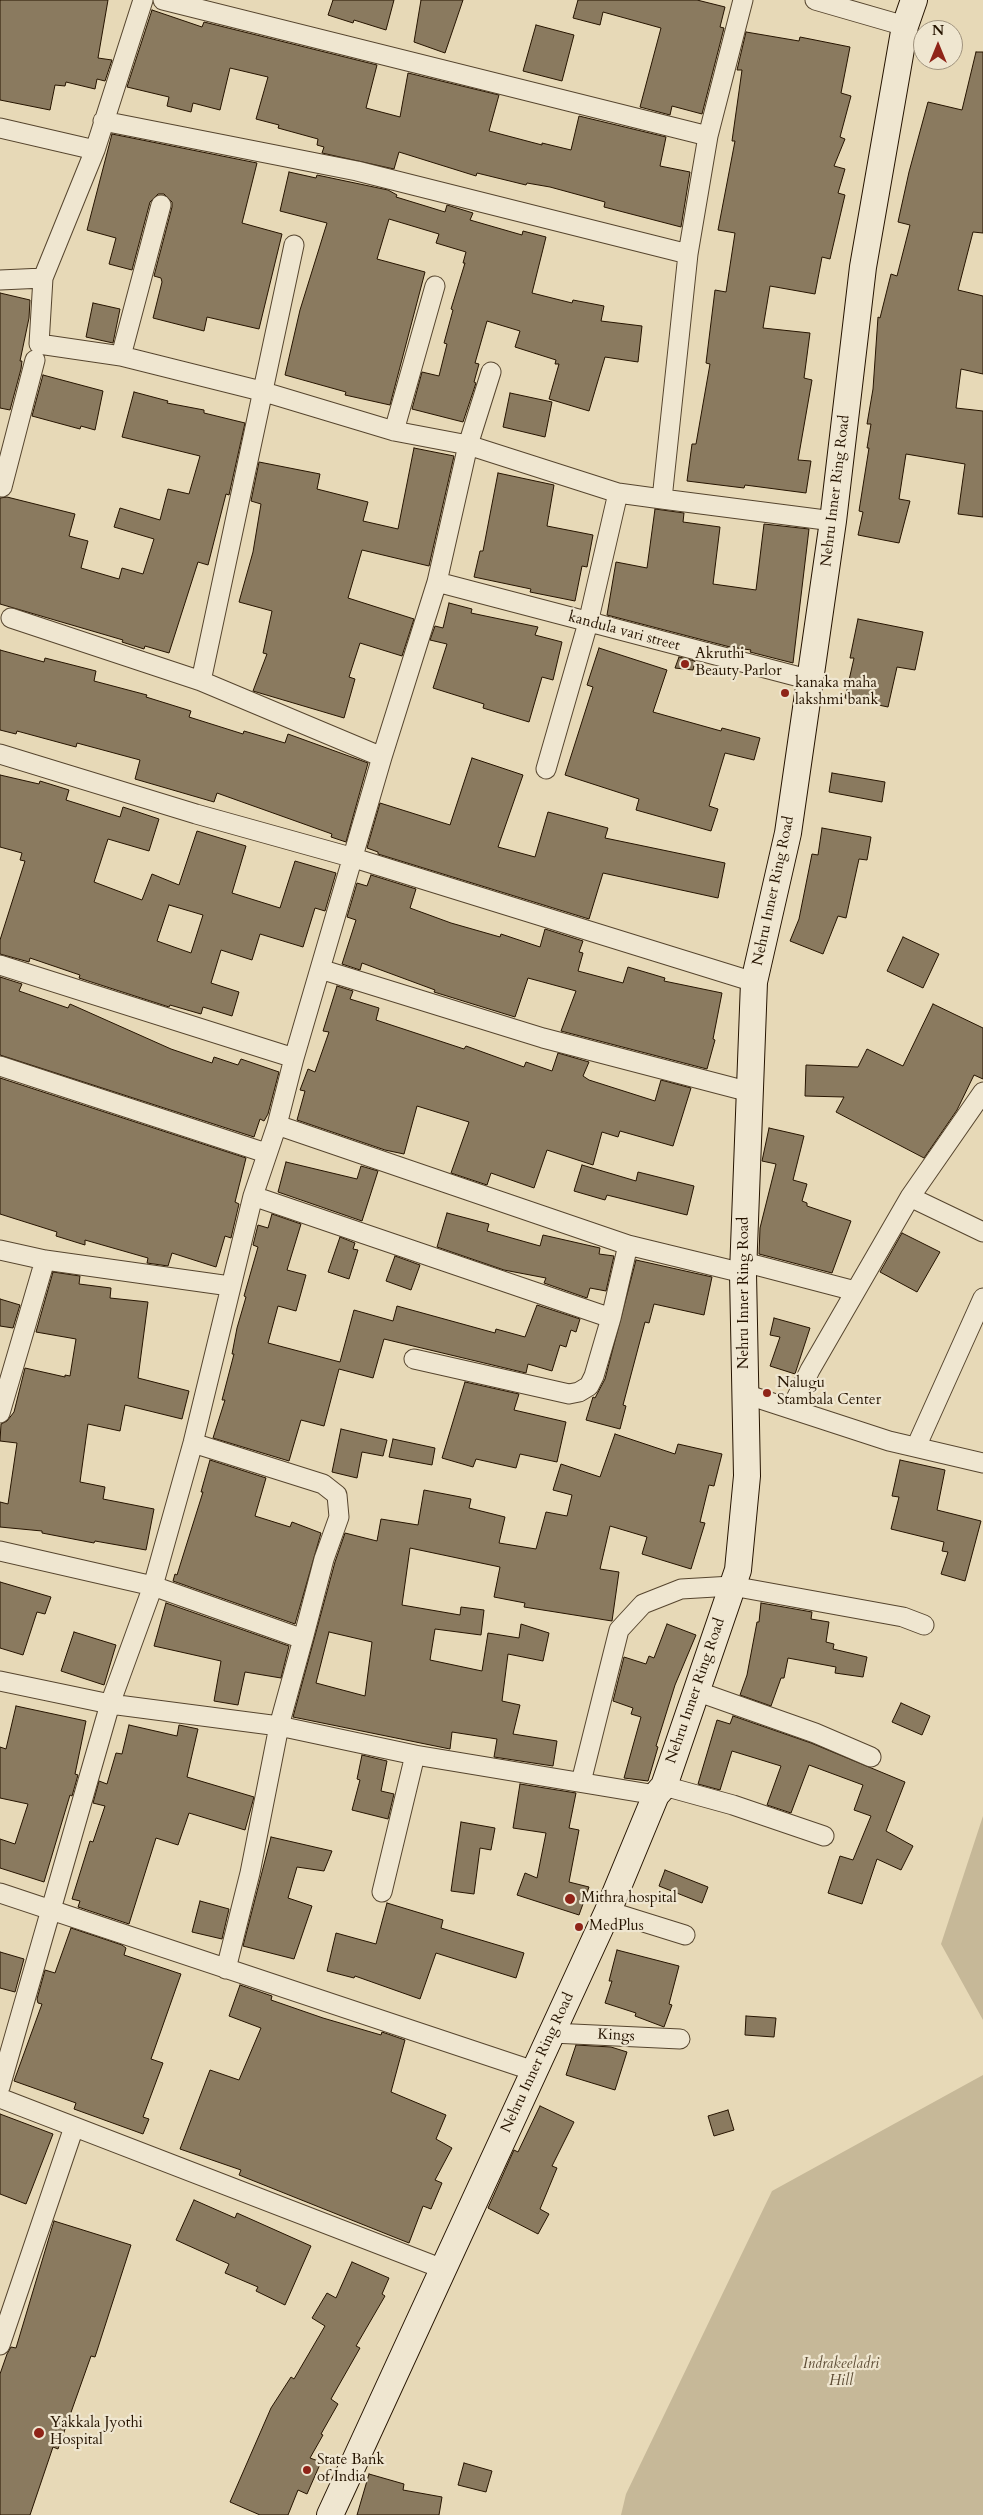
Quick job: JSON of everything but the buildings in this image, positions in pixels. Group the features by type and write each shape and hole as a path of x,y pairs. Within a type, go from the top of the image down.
{"street":[{"path":"143,0 95,150 43,278 39,344 121,356 261,391 394,431 468,445 618,493 833,521"},
{"path":"163,0 708,136"},
{"path":"662,499 688,254 708,136 743,0"},
{"path":"815,0 905,26"},
{"name":"Nehru Inner Ring Road","path":"330,2515 552,2033 660,1791 738,1570 747,1476 744,1268 754,982 788,832 833,521 862,267 905,26 914,0"},
{"path":"103,121 357,172 688,254"},
{"path":"0,128 95,150"},
{"path":"121,356 161,205"},
{"path":"201,681 261,391 294,245"},
{"path":"0,280 43,278"},
{"path":"394,431 435,286"},
{"path":"0,486 2,487 35,360"},
{"path":"0,2087 110,1704 153,1586 193,1443 253,1196 266,1153 278,1125 294,1058 382,757 438,582 468,445 491,372"},
{"path":"546,769 588,623 618,493"},
{"name":"kandula vari street","path":"438,582 588,623 811,680"},
{"path":"11,618 201,681 382,757"},
{"path":"0,754 196,814 354,858 754,982"},
{"path":"0,965 294,1058"},
{"path":"320,969 543,1038 750,1092"},
{"path":"0,1066 266,1153"},
{"path":"790,1409 855,1291 910,1197 980,1103"},
{"path":"278,1125 628,1245 855,1291"},
{"path":"253,1196 611,1318"},
{"path":"910,1197 983,1232"},
{"path":"414,1359 569,1394 579,1392 589,1386 594,1376 611,1318 628,1245"},
{"path":"0,1250 46,1260 230,1286"},
{"path":"0,1413 46,1260"},
{"path":"916,1447 983,1298"},
{"path":"745,1394 889,1441 983,1463"},
{"path":"193,1443 323,1484 338,1495 339,1516 324,1559 279,1726 250,1873 226,1969"},
{"path":"0,1551 153,1586 303,1639"},
{"path":"581,1782 619,1630 643,1604 681,1588 732,1586 902,1617 924,1625"},
{"path":"0,1680 110,1704 279,1726 415,1755 581,1782 660,1791 733,1805 824,1836"},
{"path":"696,1691 815,1733 871,1757"},
{"path":"382,1892 415,1755"},
{"path":"0,1894 534,2071"},
{"path":"608,1910 685,1935"},
{"name":"Kings","path":"552,2033 680,2039"},
{"path":"0,2098 443,2268"},
{"path":"0,2345 74,2127"}],"green space":[{"path":"983,1816 983,2020 941,1944"},
{"name":"Indrakeeladri Hill","path":"983,2075 983,2515 621,2515 626,2494 772,2191"}],"place":[{"name":"Akruthi Beauty Parlor","path":"685,664"},
{"name":"kanaka maha lakshmi bank","path":"785,693"},
{"name":"Nalugu Stambala Center","path":"767,1393"},
{"name":"Mithra hospital","path":"570,1899"},
{"name":"MedPlus","path":"579,1927"},
{"name":"Yakkala Jyothi Hospital","path":"39,2433"},
{"name":"State Bank of India","path":"307,2470"}]}
